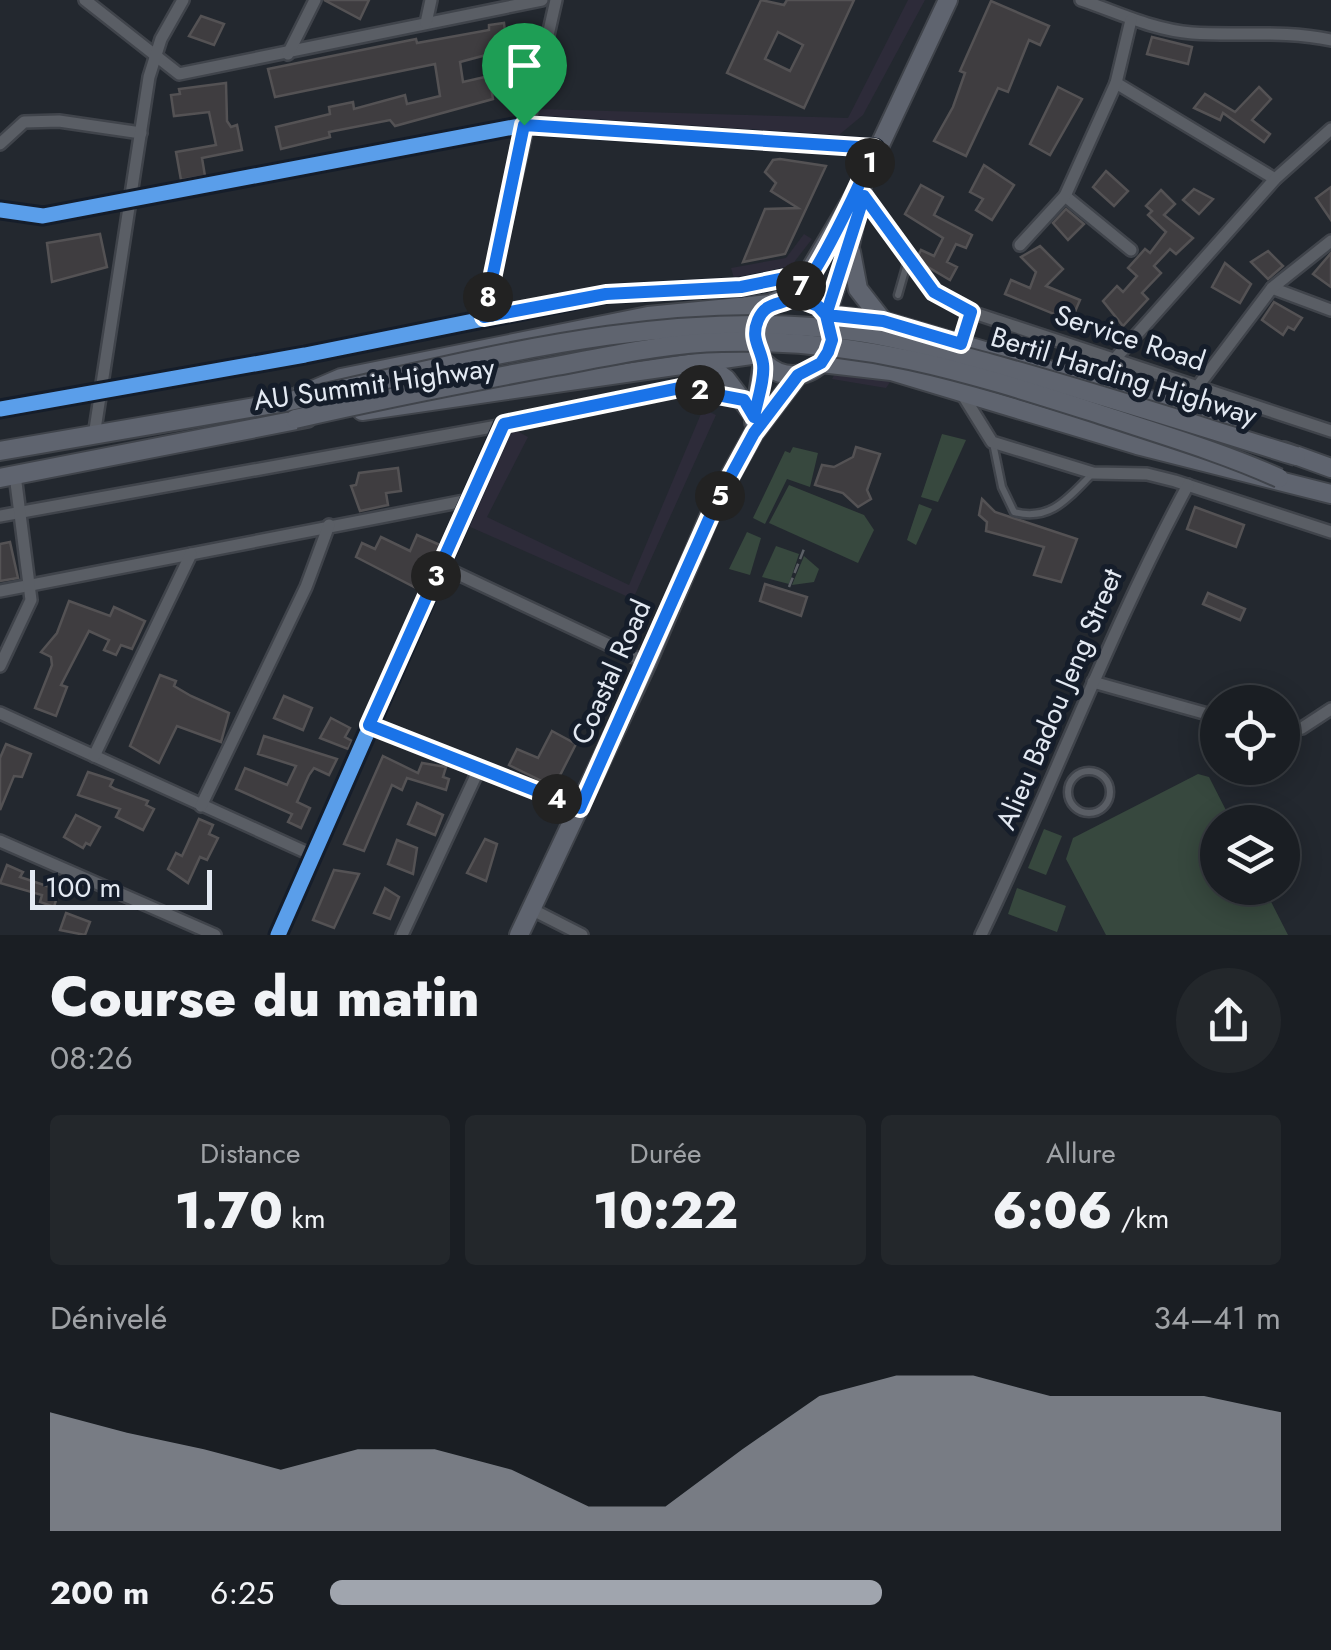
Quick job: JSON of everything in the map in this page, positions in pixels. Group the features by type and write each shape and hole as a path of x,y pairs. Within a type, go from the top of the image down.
{"main road":[{"path":"826,315 850,245 874,148 948,0"},
{"path":"794,297 864,188"},
{"path":"850,245 858,290 883,321"},
{"path":"821,363 832,340 826,315 818,306 794,297 770,304 755,325 760,358 773,370 798,375 821,363 891,371 1188,460 1279,478 1331,494"},
{"name":"AU Summit Highway","path":"0,451 285,402 340,378 648,316 770,304"},
{"path":"826,315 883,321 1194,413 1331,468"},
{"name":"Bertil Harding Highway","path":"285,402 528,350 661,330 854,330 928,347 1296,456"},
{"name":"Bertil Harding Highway","path":"295,419 402,394 635,352 721,342 878,350 965,372 1225,454 1279,478"},
{"name":"AU Summit Highway","path":"7,477 295,419 484,396 702,361 760,358"},
{"name":"Coastal Road","path":"754,425 760,358"},
{"path":"702,361 744,400 754,425"},
{"name":"Coastal Road","path":"519,935 754,425 798,375"}],"street":[{"path":"94,436 155,58 183,0"},
{"path":"288,54 315,0"},
{"path":"426,22 432,0"},
{"path":"91,2 179,74 542,0"},
{"path":"484,317 524,125 556,0"},
{"path":"1081,0 1132,20 1188,33 1307,35 1331,40"},
{"path":"1020,244 1065,196 1116,83 1132,20"},
{"path":"1116,83 1275,180"},
{"path":"0,144 24,122 58,121 141,133"},
{"path":"0,210 43,216 524,125 874,148"},
{"path":"1114,360 1275,180 1331,129"},
{"path":"1065,196 1131,250"},
{"path":"1198,386 1272,288 1331,241"},
{"path":"0,410 305,355 606,294 741,287 810,273"},
{"path":"1272,288 1331,310"},
{"path":"961,344 971,312"},
{"name":"Service Road","path":"971,312 1331,432"},
{"path":"0,516 680,388 744,400"},
{"path":"961,392 992,442 1093,472 1146,474 1188,484 1331,532"},
{"path":"278,935 504,424"},
{"path":"0,666 31,600 20,512 7,477"},
{"name":"Alieu Badou Jeng Street","path":"980,935 1134,584 1188,484"},
{"path":"0,590 468,500"},
{"path":"201,806 306,586 329,525"},
{"path":"94,756 190,554"},
{"path":"441,566 647,664"},
{"path":"1092,682 1200,712"},
{"path":"1300,728 1331,708"},
{"path":"0,713 312,854"},
{"path":"369,725 580,808"},
{"path":"402,935 480,769"},
{"path":"1053,776 1070,782"},
{"path":"0,841 215,935"},
{"path":"530,909 582,935"}],"lane":[{"path":"864,188 908,260 934,292 971,312"},
{"path":"898,295 908,260"},
{"path":"992,442 1002,487 1014,512 1044,514 1061,506 1093,472"},
{"path":"1080,772 1100,773 1111,790 1108,803 1090,814 1076,809 1068,797 1070,782 1080,772"}],"path":[{"path":"789,587 804,549"}],"shaded area":[{"path":"908,0 925,0 863,115 839,135 534,116 539,109 848,118"},
{"path":"804,234 812,239 788,270 736,285 731,268 786,258"},
{"path":"838,368 893,378 886,388 832,379"},
{"path":"703,409 716,415 633,599 468,526 513,429 528,437 487,517 629,585"}],"green space":[{"path":"942,434 966,440 938,502 921,497"},
{"path":"793,447 818,453 810,487 787,479 765,524 753,518 785,451 790,453"},
{"path":"789,485 864,515 874,530 858,563 769,523"},
{"path":"919,504 932,509 916,545 907,540"},
{"path":"747,532 761,538 750,575 729,569"},
{"path":"776,546 799,554 789,584 762,577"},
{"path":"804,556 819,569 814,582 792,585"},
{"path":"1200,775 1200,785 1213,785 1223,805 1200,805 1200,905 1273,905 1288,935 1106,935 1066,859 1073,838"},
{"path":"1044,829 1062,836 1046,875 1028,868"},
{"path":"1017,888 1066,906 1057,932 1008,914"}],"building":[{"path":"324,0 369,0 360,19"},
{"path":"761,0 784,5 787,0 854,0 804,108 727,73","holes":["778,32 803,45 790,71 765,59"]},
{"path":"991,1 1049,26 1040,45 1029,40 1008,92 998,88 966,156 934,141 953,107 965,73 960,71"},
{"path":"201,16 224,24 214,45 189,36"},
{"path":"504,23 505,32 513,31 516,47 460,62 463,82 489,76 493,99 395,126 390,120 329,132 330,137 281,149 276,127 330,114 329,107 353,102 354,109 405,95 407,104 440,96 435,64 275,97 268,69 416,39 417,43 489,30 489,25"},
{"path":"1152,37 1192,47 1188,64 1147,54"},
{"path":"226,83 227,121 231,127 237,125 242,150 202,158 205,176 181,180 176,152 216,145 209,112 174,116 171,95 180,94 179,89"},
{"path":"1058,87 1082,99 1050,155 1030,144"},
{"path":"1259,87 1271,99 1252,120 1270,134 1264,142 1223,113 1220,120 1194,108 1205,94 1235,112"},
{"path":"773,160 826,166 785,254 743,262 765,209 798,208 771,191 776,183 765,172"},
{"path":"984,165 1014,185 992,220 976,210 983,199 970,192"},
{"path":"1106,171 1128,191 1114,206 1093,187"},
{"path":"921,185 943,197 934,215 972,235 966,248 956,244 947,262 957,267 950,280 916,260 921,250 934,256 943,238 905,214"},
{"path":"1331,187 1331,220 1316,198"},
{"path":"1194,189 1213,199 1199,214 1183,200"},
{"path":"1161,190 1175,204 1164,215 1193,238 1176,254 1170,249 1154,266 1161,273 1142,293 1148,299 1123,326 1103,301 1117,286 1123,292 1137,276 1128,268 1145,249 1150,253 1166,232 1148,215 1152,211 1146,206"},
{"path":"1066,209 1084,224 1068,240 1053,223"},
{"path":"100,234 107,267 52,282 47,243"},
{"path":"1040,246 1063,269 1046,286 1080,300 1071,321 1005,294 1011,280 1030,288 1036,272 1021,257"},
{"path":"1268,251 1283,266 1268,279 1251,262"},
{"path":"1331,253 1331,287 1313,274"},
{"path":"1225,263 1251,284 1240,303 1212,287"},
{"path":"1274,302 1302,318 1294,330 1288,327 1283,335 1262,320"},
{"path":"856,447 880,454 867,490 871,499 858,507 843,493 815,485 822,465 834,467 853,457"},
{"path":"398,468 401,491 386,493 388,505 360,511 351,486 356,485 359,473"},
{"path":"982,499 995,512 1077,539 1061,582 1034,575 1044,547 986,531 987,522 979,515"},
{"path":"1195,507 1244,525 1236,547 1187,529"},
{"path":"417,535 440,545 420,590 356,557 362,543 375,549 381,537 410,551"},
{"path":"10,542 18,578 0,581 0,544"},
{"path":"765,584 807,597 801,616 760,601"},
{"path":"1208,593 1245,609 1240,620 1203,604"},
{"path":"69,601 110,616 114,607 145,621 132,649 121,645 116,655 104,650 109,640 89,631 61,685 67,687 56,716 35,708 52,665 51,657 41,652 57,633"},
{"path":"160,675 176,681 174,686 191,696 229,713 221,742 177,726 159,763 130,746"},
{"path":"284,696 312,708 303,730 274,718"},
{"path":"331,718 350,728 345,737 352,741 348,749 320,738"},
{"path":"552,731 576,744 554,787 509,765 517,749 538,758"},
{"path":"264,736 337,759 329,775 314,768 309,775 297,802 310,808 301,828 288,822 292,814 236,789 245,768 287,785 296,766 258,754"},
{"path":"6,744 31,754 22,777 14,776 0,810 0,758"},
{"path":"383,756 418,773 422,763 446,767 443,777 449,779 446,790 407,778 402,790 392,785 364,851 344,844"},
{"path":"88,772 113,780 110,786 115,789 148,801 146,805 154,809 143,830 116,817 120,809 78,795"},
{"path":"417,803 443,815 435,835 408,824"},
{"path":"76,815 100,827 90,845 86,843 83,848 64,837"},
{"path":"199,819 213,825 209,834 218,838 207,860 200,857 188,883 168,869 176,853 182,856"},
{"path":"485,839 497,844 486,881 467,873"},
{"path":"397,840 417,848 413,874 388,864"},
{"path":"7,865 23,872 20,877 59,890 54,907 40,902 42,895 0,883"},
{"path":"334,870 359,874 334,928 313,920"},
{"path":"385,888 399,897 390,919 374,913"},
{"path":"66,913 90,922 85,935 60,930"}],"cycle path":[{"path":"0,210 43,216 524,125 875,148"},
{"path":"0,409 305,355 607,294 741,287 810,273"},
{"path":"278,935 503,425"}],"route":[{"path":"524,125 484,317 606,294 741,287 810,273 794,297 807,299 826,315 883,321 961,344 971,312 934,292 864,196 826,315 832,340 828,352 821,363 798,375 754,433 716,503 580,808 369,725 468,500 504,424 680,388 744,400 754,417 763,362 754,338 755,325 770,304 794,297 810,273 863,181 874,148 524,125"}]}
